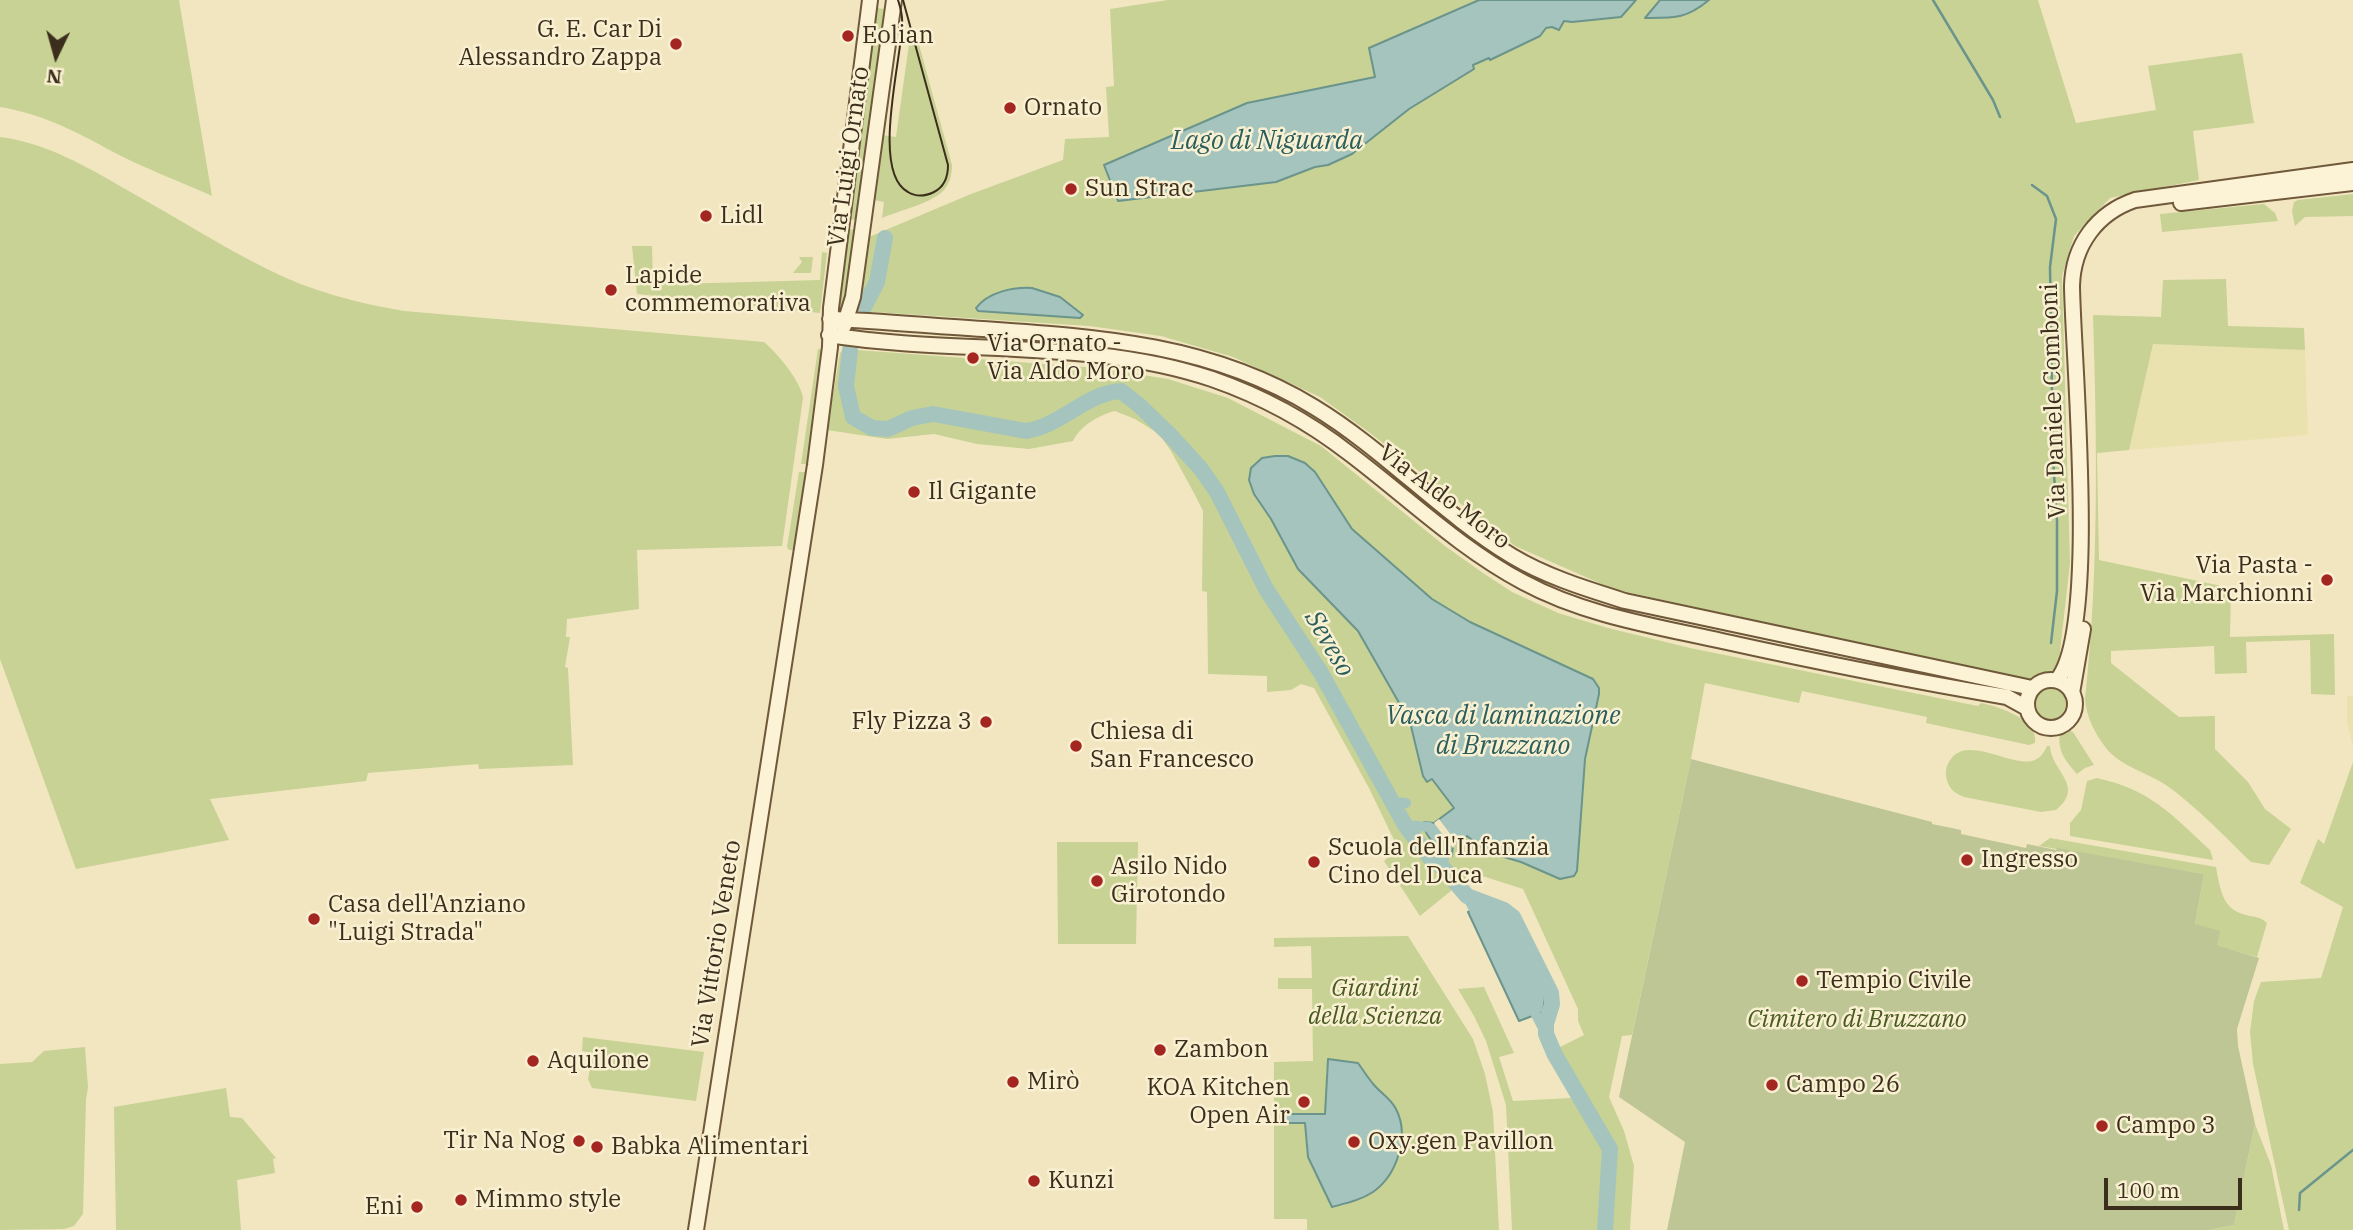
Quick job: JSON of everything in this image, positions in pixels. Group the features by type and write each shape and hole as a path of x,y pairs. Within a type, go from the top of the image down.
{"main road":[{"path":"870,4 894,1"},
{"name":"Via Luigi Ornato","path":"833,340 846,320 853,297 894,1"},
{"name":"Via Luigi Ornato","path":"783,664 833,340 830,319 870,4"},
{"path":"2275,186 2353,170"},
{"path":"2275,186 2353,183"},
{"name":"Via Daniele Comboni","path":"2057,680 2065,670 2072,642 2080,566 2081,524 2072,291 2078,252 2099,220 2127,203 2152,197 2275,186"},
{"name":"Via Daniele Comboni","path":"2027,708 2032,718 2040,725 2051,728 2062,725 2073,714 2075,703 2073,693 2085,615 2090,548 2081,292 2082,274 2088,254 2103,230 2130,212 2275,186"},
{"path":"842,223 862,226"},
{"path":"830,319 846,320"},
{"name":"Via Aldo Moro","path":"846,320 1090,336 1186,353 1243,373 1313,406 1351,432 1476,531 1513,556 1589,590 1625,601 2032,688"},
{"name":"Via Aldo Moro","path":"833,340 1138,361 1212,379 1277,407 1310,426 1349,452 1461,543 1512,576 1552,596 1586,609 1634,622 1787,655 2007,697 2027,708"},
{"name":"Via Vittorio Veneto","path":"696,1230 783,664"},
{"path":"2027,708 2027,697 2032,688 2041,681 2057,680 2073,693"}],"shaded area":[{"path":"2153,344 2305,350 2308,435 2129,450"},
{"path":"2347,696 2353,696 2353,747 2347,723"}],"green space":[{"path":"0,0 179,0 212,196 62,126 17,110 0,107"},
{"path":"1168,0 2038,0 2076,123 2156,110 2148,66 2242,53 2254,123 2193,131 2199,180 2110,198 2074,236 2062,276 2070,563 2058,669 2031,681 1613,589 1515,546 1320,397 1233,357 1161,336 1089,326 859,311 869,237 971,194 1063,160 1065,139 1109,137 1106,87 1114,86 1110,9"},
{"path":"877,8 884,9 856,220 848,219"},
{"path":"918,41 952,165 951,175 949,182 938,195 882,218 884,202 874,200 882,135 896,137 909,44"},
{"path":"0,137 34,145 66,157 267,269 300,284 351,300 404,311 764,342 782,360 803,398 782,546 637,550 639,609 567,619 566,637 570,637 565,667 568,668 573,765 479,769 478,764 368,773 366,781 210,799 229,840 76,869 0,659"},
{"path":"2353,194 2353,216 2305,217 2295,226 2292,211 2294,202"},
{"path":"2264,204 2275,213 2278,221 2162,232 2160,214"},
{"path":"848,229 857,230 846,307 836,306"},
{"path":"632,246 652,246 653,281 676,281 676,284 820,280 822,252 827,253 820,313 637,294"},
{"path":"799,257 813,257 811,273 793,273 802,262"},
{"path":"2226,279 2228,326 2304,328 2305,350 2153,344 2129,450 2097,453 2099,560 2231,588 2230,637 2334,634 2335,695 2311,694 2310,640 2246,642 2247,673 2215,674 2214,646 2111,651 2111,663 2179,717 2215,716 2215,749 2248,782 2265,809 2291,829 2269,865 2251,862 2210,822 2166,785 2112,754 2092,725 2085,699 2093,603 2096,507 2093,315 2161,317 2163,280"},
{"path":"818,349 825,350 808,464 801,464"},
{"path":"844,349 1098,368 1168,379 1228,398 1321,446 1445,546 1483,573 1512,592 1558,613 1690,648 1978,706 1981,703 1989,705 2024,721 2035,735 2035,743 2029,745 1926,723 1927,717 1802,691 1799,703 1705,683 1632,1035 1622,1036 1609,1097 1624,1131 1634,1166 1630,1230 1512,1230 1506,1105 1486,1041 1458,989 1484,987 1514,1053 1499,1057 1513,1101 1571,1098 1548,1053 1584,1035 1578,1021 1578,1009 1523,889 1473,873 1420,916 1384,861 1398,848 1369,788 1314,688 1301,684 1291,690 1267,692 1267,676 1208,674 1207,592 1202,591 1203,511 1159,434 1135,419 1115,411 1091,422 1073,441 1029,449 977,444 934,434 887,439 827,430 840,353"},
{"path":"799,472 806,472 794,550 789,550 787,547"},
{"path":"2051,689 2062,693 2066,704 2062,715 2051,719 2040,715 2036,704 2040,693"},
{"path":"2067,729 2073,732 2094,765 2077,774 2061,750 2060,732"},
{"path":"2047,746 2050,746 2068,786 2064,801 2056,810 2041,812 1964,797 1949,786 1946,769 1949,762 1956,754 1965,750 2032,761 2041,755"},
{"name":"Cimitero di Bruzzano","path":"1691,759 1961,830 1961,834 2026,848 2027,844 2056,850 2057,848 2204,874 2195,924 2220,931 2217,945 2259,958 2237,1029 2238,1046 2255,1124 2234,1225 2209,1230 1667,1230 1685,1142 1619,1097"},
{"path":"2353,762 2353,1230 2289,1230 2253,1064 2250,1032 2254,1001 2261,982 2321,978 2343,907 2300,883 2318,839 2324,844"},
{"path":"2097,778 2132,789 2159,805 2210,850 2213,860 2070,836 2070,823 2081,810 2087,781"},
{"path":"2050,838 2216,867 2227,903 2238,912 2260,918 2267,923 2257,957 2216,945 2195,924 2204,874 2039,846"},
{"name":"Asilo Nido Girotondo","path":"1057,842 1138,842 1136,944 1058,944"},
{"name":"Giardini della Scienza","path":"1408,936 1473,1039 1485,1074 1493,1112 1499,1230 1307,1230 1307,1219 1274,1219 1274,1062 1313,1061 1312,989 1278,989 1278,978 1312,978 1311,946 1274,947 1274,938","holes":["1358,1063 1374,1085 1387,1097 1397,1159 1387,1177 1374,1191 1314,1172 1308,1157 1305,1123 1326,1114 1326,1071"]},
{"path":"583,1037 704,1052 696,1101 592,1088 588,1079 593,1053 582,1051"},
{"path":"85,1047 88,1087 83,1214 74,1226 64,1229 0,1230 0,1064 32,1062 44,1051"},
{"path":"226,1088 230,1117 242,1118 276,1158 273,1159 275,1173 237,1180 241,1230 116,1230 114,1107"},
{"path":"2255,1124 2271,1165 2284,1230 2209,1230 2234,1225"}],"water":[{"name":"Lago di Niguarda","path":"1479,0 1636,0 1621,17 1564,21 1559,30 1546,28 1540,36 1490,60 1489,58 1473,65 1474,69 1409,109 1352,154 1328,165 1315,167 1276,182 1118,201 1104,165 1247,103 1375,77 1369,48"},
{"path":"1660,0 1709,0 1694,11 1680,16 1645,18"},
{"path":"1032,288 1060,297 1083,315 1080,318 978,311 976,308 987,298 1001,292"},
{"name":"Vasca di laminazione di Bruzzano","path":"1288,456 1305,463 1315,472 1352,529 1432,599 1470,622 1593,679 1599,688 1599,694 1585,759 1577,871 1574,876 1560,879 1521,862 1487,852 1467,836 1453,845 1452,856 1437,855 1424,822 1434,823 1454,808 1432,779 1427,782 1423,776 1410,722 1358,631 1298,569 1254,494 1249,480 1251,468 1262,458"},
{"path":"1479,907 1501,915 1512,924 1545,996 1543,1012 1519,1021 1468,912"},
{"path":"1328,1059 1358,1063 1374,1085 1394,1105 1402,1131 1395,1165 1381,1185 1364,1197 1332,1207 1308,1157 1305,1123 1282,1123 1282,1114 1325,1114"}],"pier":[{"path":"1439,819 1457,843 1453,848 1434,823"}],"waterway":[{"path":"1933,0 1993,100 2000,117"},
{"path":"2032,185 2047,196 2056,219 2050,267 2053,458 2057,521 2057,591 2051,643"},
{"name":"Seveso","path":"862,311 877,282 885,238"},
{"name":"Seveso","path":"850,350 846,386 853,417 872,428 888,429 912,418 933,414 1026,431 1051,423 1096,397 1121,391 1171,436 1201,469 1217,492 1266,589 1321,673 1405,825 1430,858 1444,869 1467,896 1504,910 1513,917 1551,993 1552,1004 1546,1034 1555,1055 1610,1149 1605,1230"},
{"path":"1391,802 1406,803"},
{"path":"1405,825 1429,827 1432,831"},
{"path":"1443,845 1444,869"},
{"path":"1467,896 1479,919"},
{"path":"1532,1007 1546,1034"},
{"path":"2299,1210 2300,1193 2353,1150"}],"tram line":[{"path":"898,0 902,23 891,115 891,163 897,181 908,192 924,195 934,192 943,184 948,165 903,0"}],"place":[{"name":"Eolian","path":"848,36"},
{"name":"G. E. Car Di Alessandro Zappa","path":"676,44"},
{"name":"Ornato","path":"1010,108"},
{"name":"Sun Strac","path":"1071,189"},
{"name":"Lidl","path":"706,216"},
{"name":"Lapide commemorativa","path":"611,290"},
{"name":"Via Ornato - Via Aldo Moro","path":"973,358"},
{"name":"Il Gigante","path":"914,492"},
{"name":"Via Pasta - Via Marchionni","path":"2327,580"},
{"name":"Fly Pizza 3","path":"986,722"},
{"name":"Chiesa di San Francesco","path":"1076,746"},
{"name":"Ingresso","path":"1967,860"},
{"name":"Scuola dell'Infanzia Cino del Duca","path":"1314,862"},
{"name":"Asilo Nido Girotondo","path":"1097,881"},
{"name":"Casa dell'Anziano \"Luigi Strada\"","path":"314,919"},
{"name":"Tempio Civile","path":"1802,981"},
{"name":"Zambon","path":"1160,1050"},
{"name":"Aquilone","path":"533,1061"},
{"name":"Mirò","path":"1013,1082"},
{"name":"Campo 26","path":"1772,1085"},
{"name":"KOA Kitchen Open Air","path":"1304,1102"},
{"name":"Campo 3","path":"2102,1126"},
{"name":"Tir Na Nog","path":"579,1141"},
{"name":"Oxy.gen Pavillon","path":"1354,1142"},
{"name":"Babka Alimentari","path":"597,1147"},
{"name":"Kunzi","path":"1034,1181"},
{"name":"Mimmo style","path":"461,1200"},
{"name":"Eni","path":"417,1207"}]}
